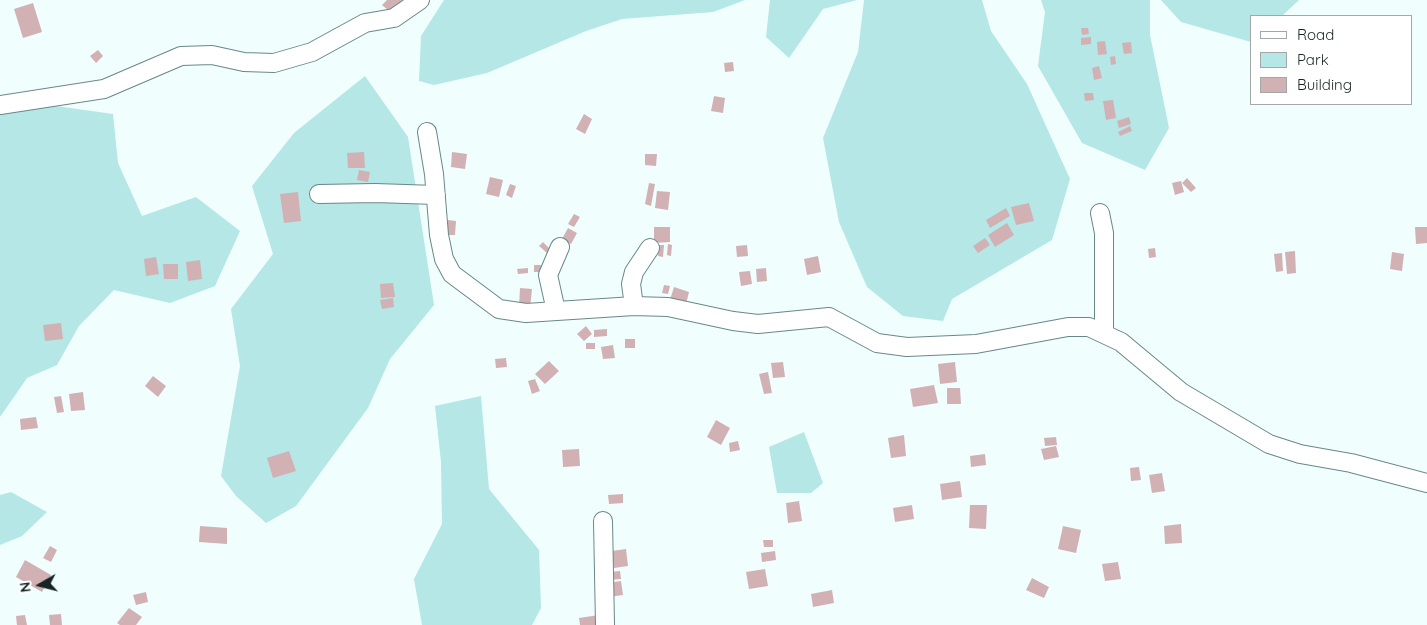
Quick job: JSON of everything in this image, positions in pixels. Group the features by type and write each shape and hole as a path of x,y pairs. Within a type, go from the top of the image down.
{"street":[{"path":"0,105 104,89 181,56 212,55 244,62 274,63 312,52 365,24 394,18 420,0"},
{"path":"427,132 436,196 439,235 444,259 452,274 499,309 526,313 634,306 668,306 734,321 758,324 829,316 877,343 907,347 976,344 1068,327 1089,327 1121,342 1181,392 1268,444 1300,454 1351,463 1427,483"},
{"path":"319,194 374,193 436,196"},
{"path":"1100,213 1104,233 1104,334"},
{"path":"556,311 548,275 560,247"},
{"path":"634,306 631,284 634,272 650,248"},
{"path":"603,521 605,625"}],"green space":[{"path":"444,0 745,0 713,12 622,19 586,31 487,73 434,85 419,81 421,36"},
{"path":"770,0 857,0 823,9 789,58 766,37"},
{"path":"864,0 982,0 991,31 1027,84 1070,179 1052,240 952,299 943,321 903,316 867,287 839,222 823,138 858,52"},
{"path":"1041,0 1150,0 1150,35 1169,128 1145,170 1082,143 1038,66 1045,12"},
{"path":"1161,0 1299,0 1283,15 1250,15 1250,42 1181,22"},
{"path":"365,76 408,137 434,305 390,359 368,408 296,506 266,523 236,496 221,476 240,366 231,309 273,254 252,186 294,133"},
{"path":"27,102 113,114 118,163 142,216 196,197 240,231 215,286 170,303 114,290 79,326 57,365 27,378 0,417 0,105"},
{"path":"481,396 489,489 539,550 541,608 532,625 422,625 414,579 442,524 441,462 435,406"},
{"path":"804,432 823,483 811,493 777,493 769,447"},
{"path":"11,492 47,512 22,536 0,545 0,495"}],"building":[{"path":"387,0 401,0 405,4 395,16 382,5"},
{"path":"33,3 42,32 23,38 14,9"},
{"path":"1081,28 1088,28 1089,34 1082,35"},
{"path":"1091,37 1091,44 1081,45 1081,38"},
{"path":"1105,41 1107,54 1098,55 1097,42"},
{"path":"1131,42 1132,53 1124,54 1122,43"},
{"path":"98,50 103,56 96,63 90,56"},
{"path":"1115,56 1116,64 1111,65 1110,57"},
{"path":"733,62 734,71 725,72 724,63"},
{"path":"1099,66 1102,78 1094,80 1092,68"},
{"path":"1084,93 1093,93 1094,100 1085,101"},
{"path":"714,96 725,98 723,113 711,111"},
{"path":"1113,100 1116,118 1106,120 1103,101"},
{"path":"584,114 592,119 585,134 576,129"},
{"path":"1129,117 1131,124 1119,128 1117,121"},
{"path":"1130,126 1132,131 1120,136 1118,132"},
{"path":"364,152 365,168 348,168 347,153"},
{"path":"452,152 467,154 465,169 451,167"},
{"path":"645,154 657,154 656,166 645,165"},
{"path":"359,170 370,172 368,182 357,180"},
{"path":"490,177 503,180 499,197 486,194"},
{"path":"1187,178 1196,188 1191,192 1182,183"},
{"path":"1181,181 1184,192 1175,195 1172,183"},
{"path":"649,183 655,184 651,206 645,204"},
{"path":"510,184 516,186 512,198 506,195"},
{"path":"657,191 670,192 668,210 655,208"},
{"path":"298,192 301,221 284,223 280,194"},
{"path":"1029,203 1034,221 1016,225 1011,207"},
{"path":"1006,208 1010,216 990,228 986,220"},
{"path":"574,214 580,217 574,227 568,224"},
{"path":"448,220 456,221 455,235 446,235"},
{"path":"1007,223 1014,235 995,247 988,235"},
{"path":"654,227 670,227 670,242 654,243"},
{"path":"1415,227 1427,227 1427,243 1416,244"},
{"path":"568,228 577,233 571,244 562,239"},
{"path":"985,238 990,245 978,253 973,246"},
{"path":"543,242 550,249 547,253 539,246"},
{"path":"668,244 672,245 671,256 667,255"},
{"path":"659,245 664,245 663,257 658,256"},
{"path":"747,245 748,256 737,257 736,246"},
{"path":"1155,248 1156,257 1149,258 1148,249"},
{"path":"1295,251 1296,273 1287,274 1285,252"},
{"path":"1392,252 1404,254 1402,271 1390,269"},
{"path":"1282,253 1283,271 1276,272 1274,254"},
{"path":"818,256 821,272 807,275 804,259"},
{"path":"156,257 159,274 146,276 144,259"},
{"path":"200,260 202,279 188,281 186,262"},
{"path":"163,264 178,264 178,279 164,279"},
{"path":"534,265 546,265 546,272 534,272"},
{"path":"528,268 528,273 518,274 517,269"},
{"path":"766,268 767,281 757,282 756,269"},
{"path":"750,271 752,284 741,286 739,272"},
{"path":"393,283 395,297 381,298 380,284"},
{"path":"664,285 670,286 668,294 662,293"},
{"path":"674,287 689,292 685,308 669,303"},
{"path":"520,288 532,289 530,308 519,307"},
{"path":"393,298 394,307 382,309 380,300"},
{"path":"61,323 63,339 45,341 43,325"},
{"path":"586,326 592,334 584,341 577,334"},
{"path":"607,329 607,336 594,337 594,330"},
{"path":"625,339 635,339 635,348 625,348"},
{"path":"586,343 595,343 595,349 586,349"},
{"path":"613,345 615,358 603,359 601,347"},
{"path":"506,358 507,367 496,368 495,359"},
{"path":"549,361 559,371 545,384 535,374"},
{"path":"783,362 785,377 773,378 771,363"},
{"path":"955,362 957,382 940,384 938,364"},
{"path":"768,372 772,393 764,394 759,374"},
{"path":"153,376 166,386 158,397 145,386"},
{"path":"535,379 540,391 532,394 528,381"},
{"path":"934,385 938,403 913,407 910,389"},
{"path":"947,388 960,388 961,404 947,404"},
{"path":"83,392 85,410 71,411 69,394"},
{"path":"61,396 64,412 57,413 54,397"},
{"path":"36,417 38,428 21,430 20,419"},
{"path":"716,420 730,428 721,445 707,437"},
{"path":"904,435 906,456 891,458 888,438"},
{"path":"1056,437 1057,445 1045,446 1044,438"},
{"path":"738,441 740,450 730,452 729,443"},
{"path":"1056,446 1059,457 1044,460 1041,449"},
{"path":"579,449 580,466 563,467 562,450"},
{"path":"289,451 296,471 273,478 267,458"},
{"path":"985,454 986,465 971,467 970,456"},
{"path":"1139,467 1141,480 1131,481 1130,468"},
{"path":"1162,473 1165,491 1152,493 1149,475"},
{"path":"960,481 962,497 942,500 940,484"},
{"path":"623,494 623,503 609,504 608,495"},
{"path":"799,501 802,521 788,523 786,503"},
{"path":"912,505 914,519 895,522 893,508"},
{"path":"970,505 987,505 986,529 969,528"},
{"path":"1181,524 1182,543 1165,544 1164,526"},
{"path":"200,526 227,528 227,544 199,542"},
{"path":"1063,526 1081,530 1076,553 1058,549"},
{"path":"763,540 773,540 773,547 764,547"},
{"path":"50,546 57,550 51,562 43,558"},
{"path":"626,549 628,566 614,568 612,551"},
{"path":"775,551 776,560 762,562 761,553"},
{"path":"25,560 51,575 42,592 16,577"},
{"path":"1118,562 1121,579 1105,581 1102,564"},
{"path":"765,569 768,586 749,589 746,572"},
{"path":"620,571 621,579 610,580 609,572"},
{"path":"1032,578 1049,587 1044,598 1026,590"},
{"path":"621,581 623,595 609,597 607,583"},
{"path":"832,590 834,603 813,607 811,594"},
{"path":"146,592 148,602 136,605 133,595"},
{"path":"129,608 142,617 136,625 120,625 117,623"},
{"path":"61,614 62,625 50,625 49,615"},
{"path":"25,615 27,625 17,625 16,616"},
{"path":"599,615 601,625 580,625 579,618"}]}
